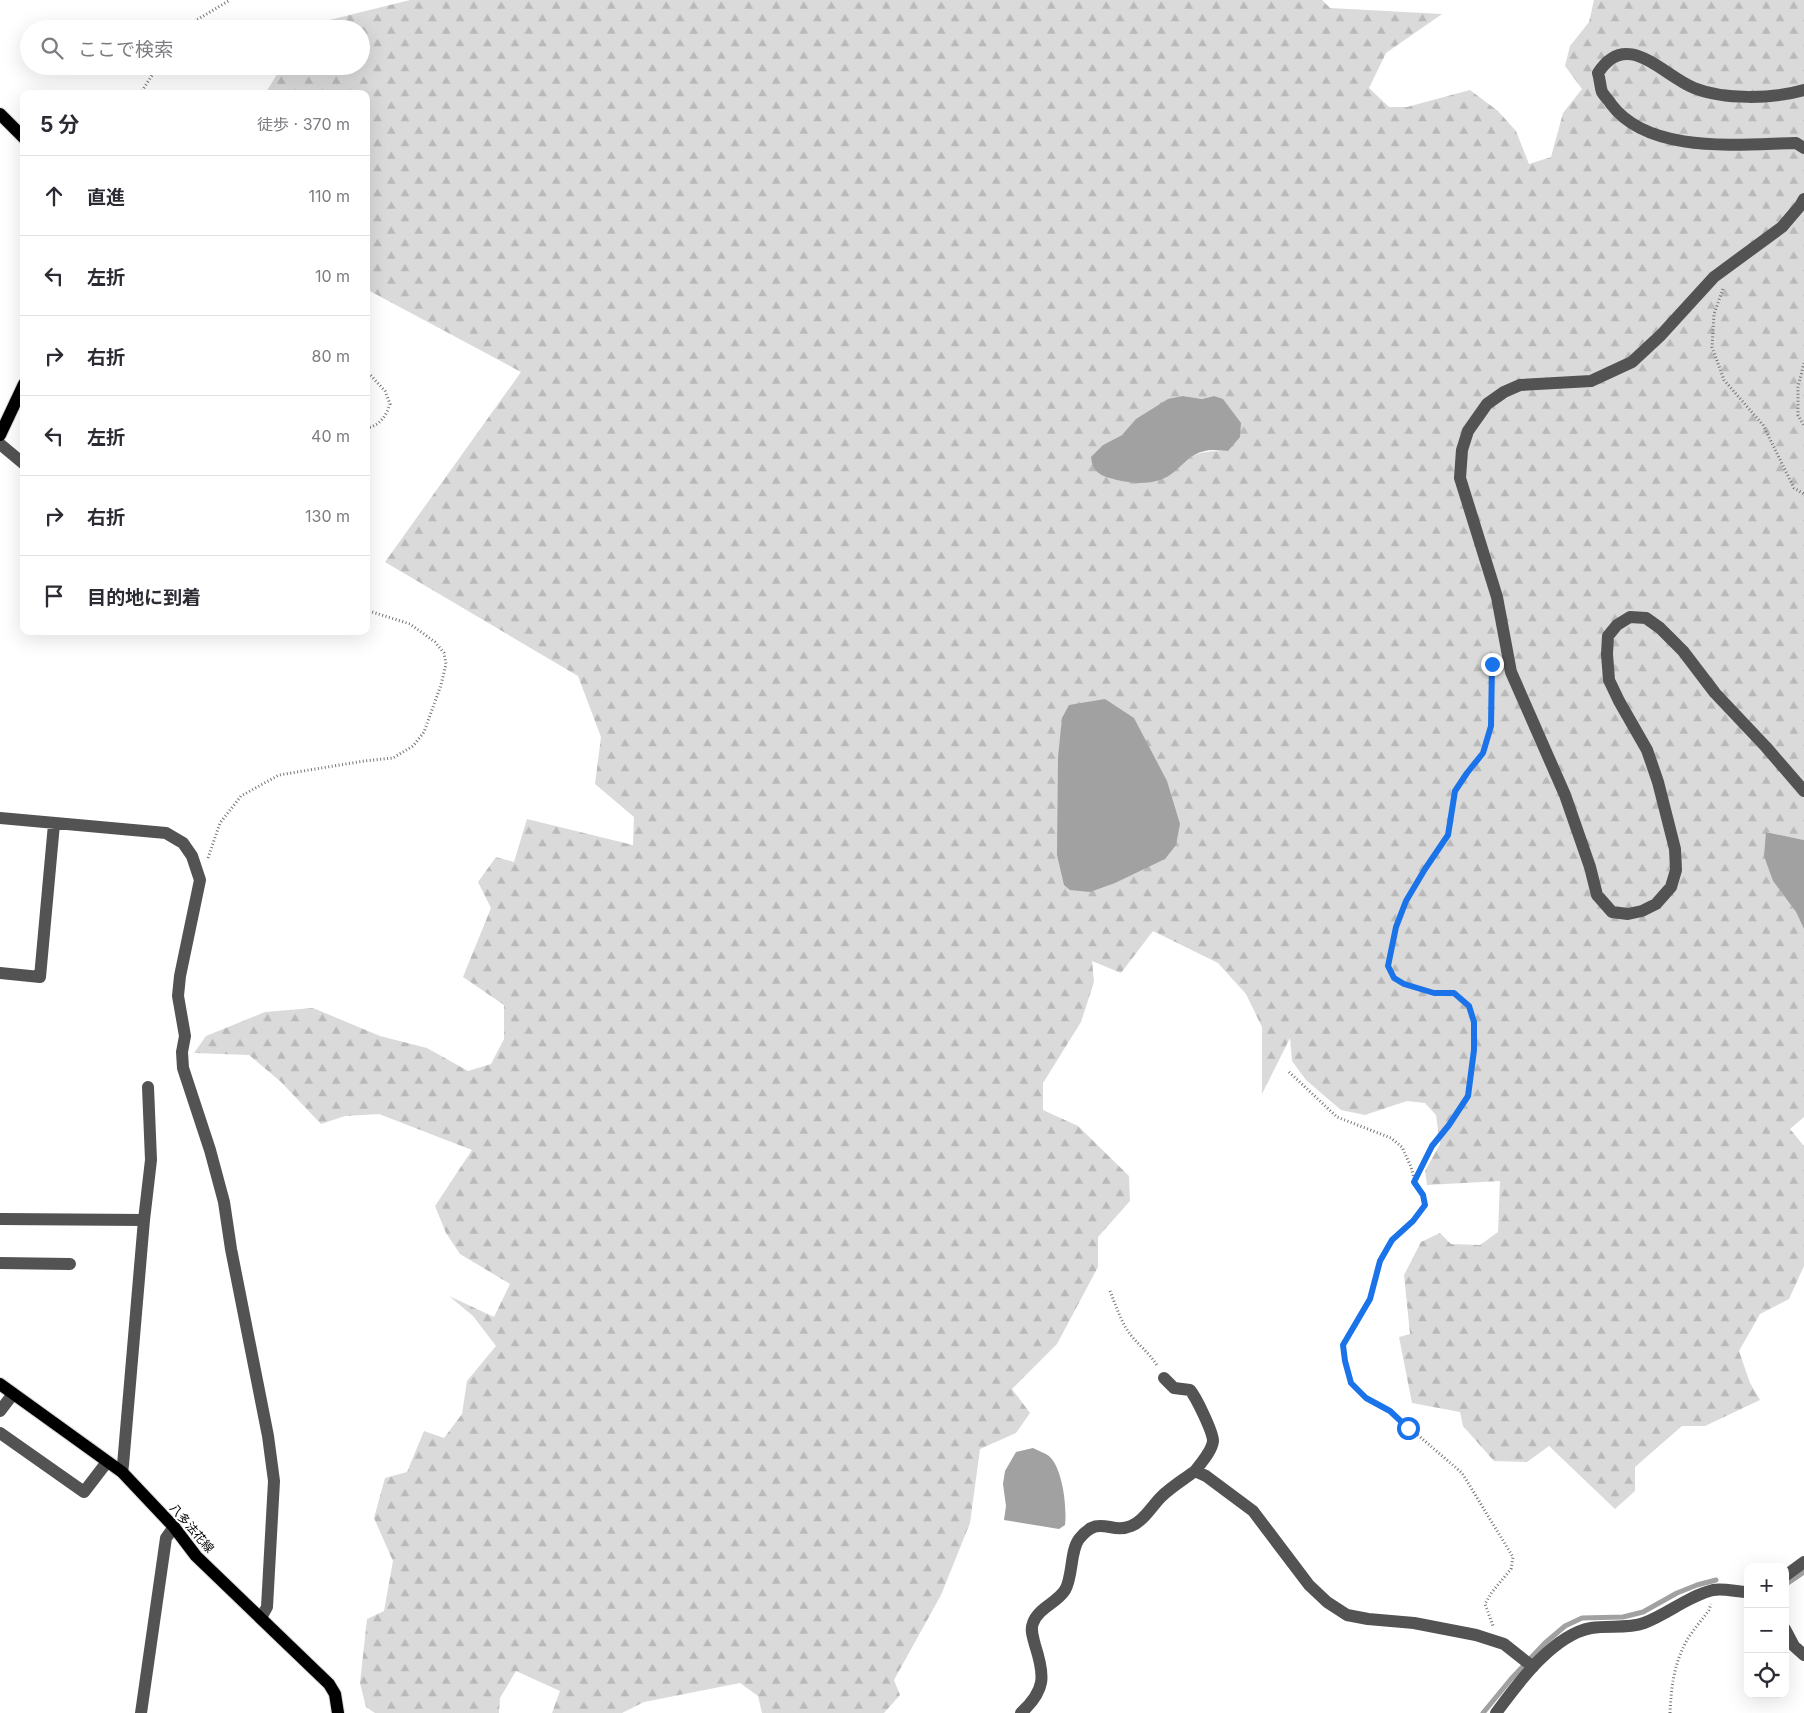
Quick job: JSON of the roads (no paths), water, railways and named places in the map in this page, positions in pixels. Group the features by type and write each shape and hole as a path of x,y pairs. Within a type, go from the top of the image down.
{"main road":[{"path":"0,114 20,134"},
{"path":"0,435 20,392"},
{"name":"八多法花線","path":"0,1384 122,1472 174,1527 196,1556 329,1684 335,1694 338,1713"}],"street":[{"path":"1804,90 1764,96 1723,95 1693,88 1638,56 1625,54 1606,61 1598,73 1603,92 1625,119 1643,129 1666,138 1716,144 1796,143 1804,148"},
{"path":"1804,199 1782,227 1714,278 1661,335 1632,362 1612,373 1591,381 1520,386 1504,392 1487,404 1468,431 1462,450 1460,478 1496,597 1511,672 1565,795 1590,867 1597,895 1612,912 1628,914 1642,911 1656,904 1671,887 1676,870 1675,849 1653,766 1647,750 1609,680 1608,636 1617,625 1630,616 1646,618 1660,628 1683,651 1715,693 1804,791"},
{"path":"0,444 20,461"},
{"path":"0,818 166,834 183,842 192,856 200,880 180,976 178,996 185,1036 182,1052 183,1068 210,1150 224,1202 231,1249 268,1436 274,1481 267,1607 261,1618"},
{"path":"0,973 40,977 54,824"},
{"path":"122,1472 151,1160 148,1087"},
{"path":"0,1218 144,1220"},
{"path":"0,1263 70,1264"},
{"path":"1021,1713 1032,1703 1042,1684 1042,1666 1031,1631 1033,1621 1066,1588 1077,1542 1086,1531 1098,1525 1124,1528 1132,1526 1162,1496 1195,1472 1210,1448 1213,1440 1196,1398 1190,1390 1174,1388 1164,1378"},
{"path":"0,1411 13,1394"},
{"path":"0,1434 84,1492 107,1462"},
{"path":"1195,1472 1206,1476 1253,1511 1309,1585 1327,1602 1347,1615 1444,1628 1504,1644 1529,1662"},
{"path":"141,1713 166,1538 174,1527"},
{"path":"1789,1573 1804,1562"},
{"path":"1496,1713 1529,1662 1577,1632 1592,1628 1631,1627 1646,1622 1683,1601 1716,1590 1744,1592"},
{"path":"1789,1637 1794,1646 1804,1655"}],"waterway":[{"path":"1789,1582 1804,1572"},
{"path":"1483,1713 1511,1679 1545,1643 1565,1626 1582,1618 1623,1617 1643,1612 1677,1593 1716,1580"}]}
